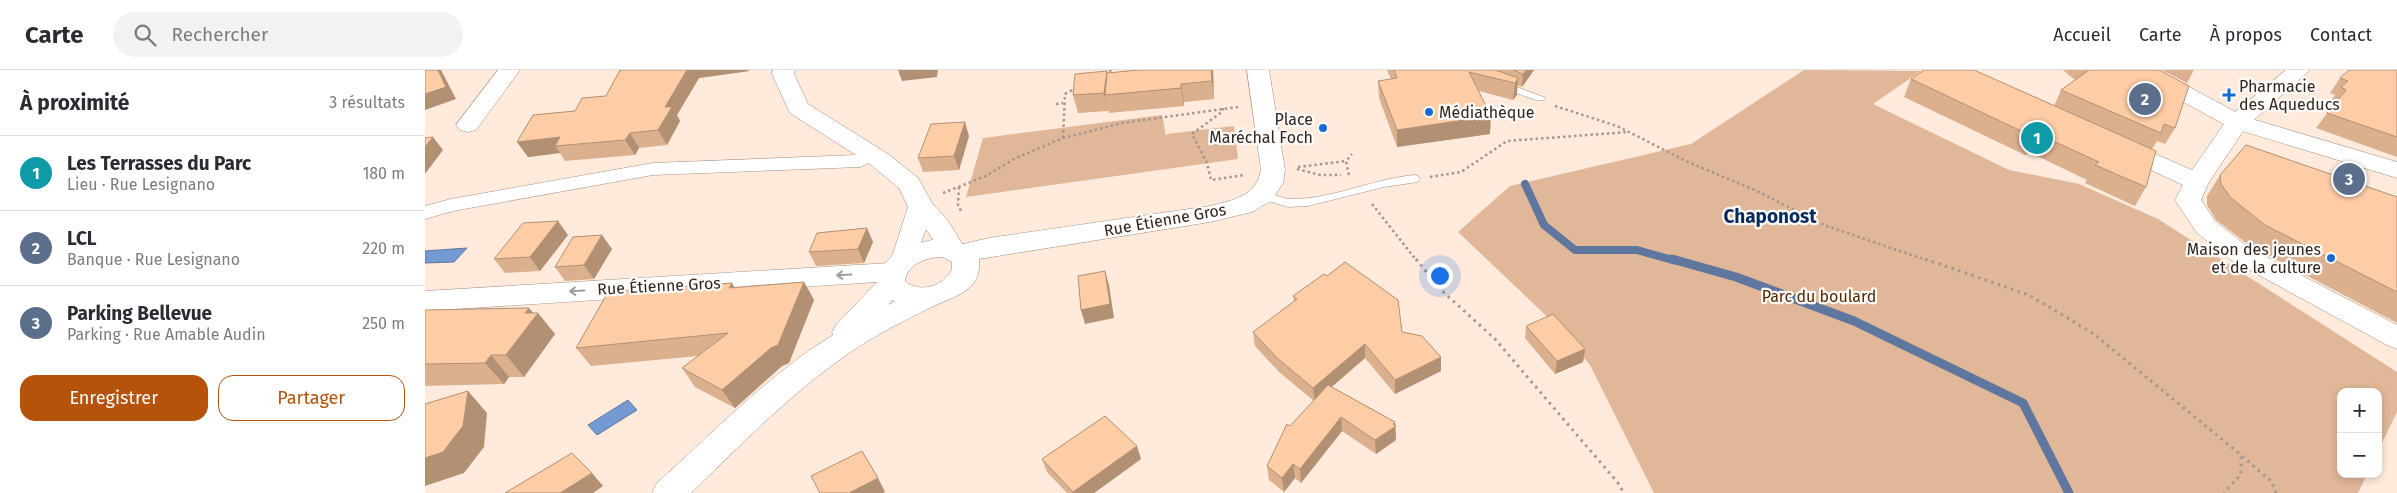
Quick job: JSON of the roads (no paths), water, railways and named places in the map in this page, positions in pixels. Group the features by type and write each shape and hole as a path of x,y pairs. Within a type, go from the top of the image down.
{"street":[{"path":"469,125 509,70"},
{"path":"669,493 783,389 825,355 889,316 951,288 959,260 939,227 920,205 909,184 872,154 798,108 783,74 785,70"},
{"path":"1258,70 1273,170 1271,183 1262,195"},
{"path":"2142,70 2237,122 2397,170"},
{"path":"2292,77 2237,122 2197,182 2188,200 2206,227 2240,254 2397,338"},
{"path":"2103,140 2197,182"},
{"path":"425,213 451,205 653,169 860,161 872,154"},
{"name":"Rue Étienne Gros","path":"959,260 1026,243 1210,214 1243,206 1262,195"},
{"path":"920,205 895,272 895,291 903,296 926,298"},
{"path":"825,355 895,272 924,250 936,248 959,260"},
{"name":"Rue Étienne Gros","path":"425,300 895,272"}],"lane":[{"path":"1474,70 1474,76 1540,98"},
{"path":"1262,195 1290,203 1355,192 1397,180 1414,180"}],"water":[{"path":"467,248 454,262 425,263 425,251"},
{"path":"628,400 637,410 597,435 588,425"}],"waterway":[{"path":"1525,184 1544,225 1575,250 1637,250 1676,261"},
{"path":"1672,259 1736,277 1854,321 2023,403 2069,493"}],"place":[{"name":"Pharmacie des Aqueducs","path":"2229,95"},
{"name":"LCL","path":"2145,99"},
{"name":"Médiathèque","path":"1429,112"},
{"name":"Place Maréchal Foch","path":"1323,128"},
{"name":"Les Terrasses du Parc","path":"2037,138"},
{"name":"Parking Bellevue","path":"2349,179"},
{"name":"Maison des jeunes et de la culture","path":"2331,258"}],"district":[{"name":"Chaponost","path":"1770,216"}],"park label":[{"name":"Parc du boulard","path":"1819,296"}]}
